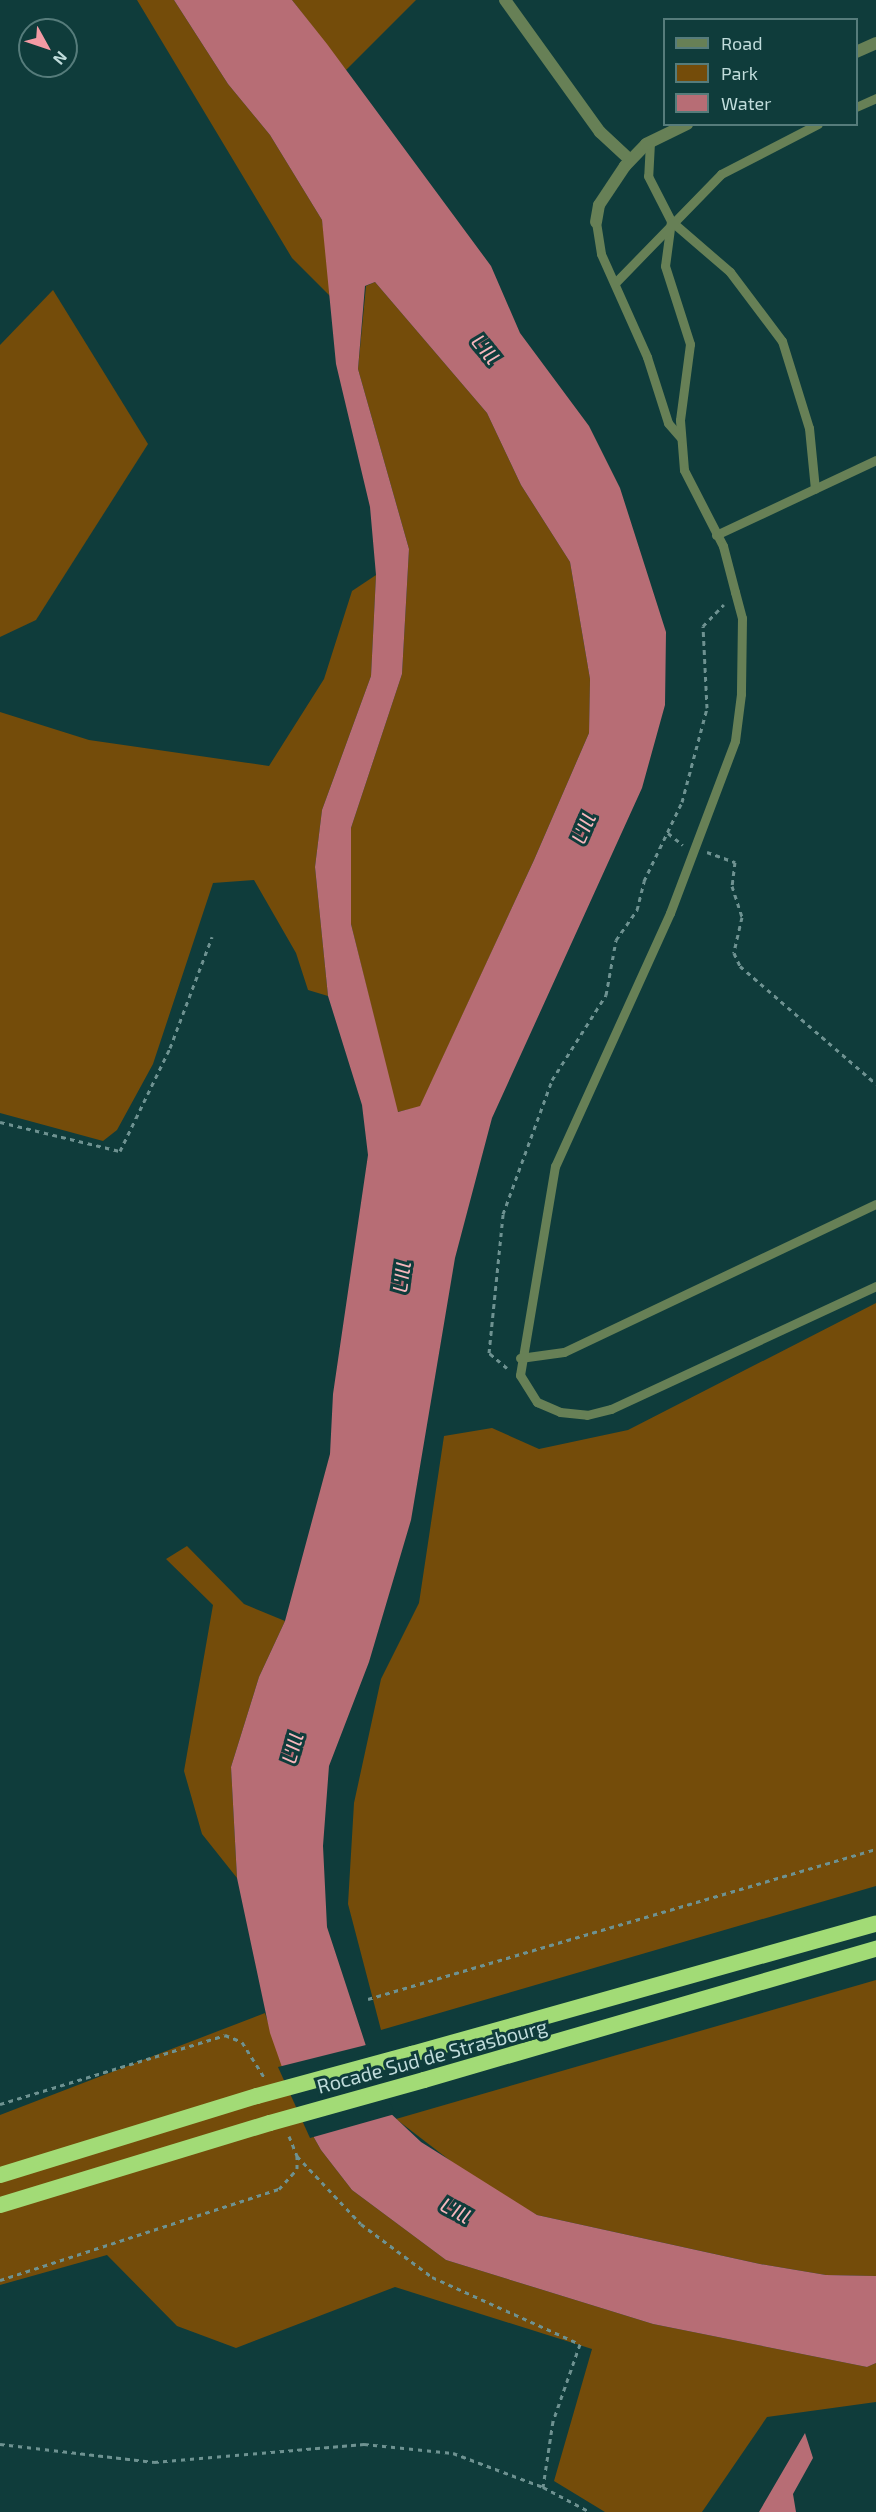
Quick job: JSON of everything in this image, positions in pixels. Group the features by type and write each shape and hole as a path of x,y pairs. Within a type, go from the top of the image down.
{"highway":[{"name":"Rocade Sud de Strasbourg","path":"0,2175 257,2096 412,2055 875,1924"},
{"name":"Rocade Sud de Strasbourg","path":"0,2205 876,1949"}],"street":[{"path":"505,0 600,132 630,160"},
{"path":"858,51 876,43"},
{"path":"596,222 599,205 630,160 650,142 683,126"}],"lane":[{"path":"858,106 876,98"},
{"path":"615,283 671,221 721,174 814,126"},
{"path":"650,142 648,176 671,221 730,272 782,341 809,429 815,489"},
{"path":"671,221 664,266 690,344 681,438 684,470 716,535 735,592 742,630 735,741 694,848 555,1166 520,1358 520,1375 537,1402 560,1412 587,1415 611,1409 876,1286"},
{"path":"596,222 598,247 647,357 668,423 681,438"},
{"path":"716,535 876,460"},
{"path":"520,1358 564,1352 876,1204"}],"path":[{"path":"520,1375 495,1363 489,1353 503,1214 552,1080 606,994 616,940 637,910 644,881 668,833 707,708 703,626 735,592"},
{"path":"668,833 694,848 735,862 732,886 742,917 734,953 740,966 876,1084"},
{"path":"0,1122 120,1151 170,1048 212,937"},
{"path":"368,1999 876,1849"},
{"path":"0,2104 225,2036 242,2042 265,2080"},
{"path":"277,2123 297,2156 361,2224 432,2277 580,2344 553,2421 543,2487"},
{"path":"0,2280 279,2189 297,2169 297,2156"},
{"path":"0,2444 154,2462 364,2444 453,2453 543,2487 590,2512"}],"green space":[{"path":"137,0 174,0 228,84 270,135 322,220 334,300 292,258"},
{"path":"292,0 416,0 346,70"},
{"path":"375,282 487,413 521,485 570,562 590,679 589,733 534,860 420,1107 397,1112 351,924 351,828 402,674 409,549 358,369 366,286"},
{"path":"53,290 148,444 36,620 0,637 0,345"},
{"path":"376,575 371,676 322,810 315,867 328,996 308,990 296,953 254,880 213,883 153,1064 117,1130 103,1141 0,1113 0,712 89,740 269,766 324,679 352,591"},
{"path":"876,1303 876,1886 381,2030 348,1904 354,1803 381,1679 419,1603 444,1436 492,1428 539,1449 628,1430"},
{"path":"187,1546 244,1604 285,1621 259,1677 231,1767 237,1878 202,1834 184,1771 213,1605 166,1559"},
{"path":"876,1980 876,2276 826,2275 760,2264 537,2215 474,2179 396,2119"},
{"path":"265,2013 295,2104 321,2150 352,2190 446,2260 653,2324 867,2367 876,2363 876,2402 767,2417 702,2512 605,2512 554,2481 592,2349 395,2287 236,2348 177,2326 107,2255 0,2285 0,2115"}],"water":[{"name":"L'Ill","path":"174,0 292,0 491,266 520,333 589,426 620,488 666,632 665,705 642,788 492,1118 455,1258 411,1520 369,1662 329,1766 323,1846 327,1927 387,2110 421,2142 537,2215 760,2264 826,2275 876,2276 876,2363 867,2367 653,2324 446,2260 352,2190 321,2150 295,2104 270,2033 237,1878 231,1767 259,1677 285,1621 330,1454 333,1394 368,1155 362,1105 328,996 315,867 322,810 371,676 376,575 370,507 336,364 322,220 270,135 228,84","holes":["375,282 487,413 521,485 570,562 590,679 589,733 534,860 420,1106 398,1112 351,924 351,828 402,674 409,549 358,369 365,286"]},
{"path":"805,2433 813,2458 793,2494 796,2512 759,2512"}],"pier":[{"path":"366,2045 395,2114 310,2138 278,2067"}]}
